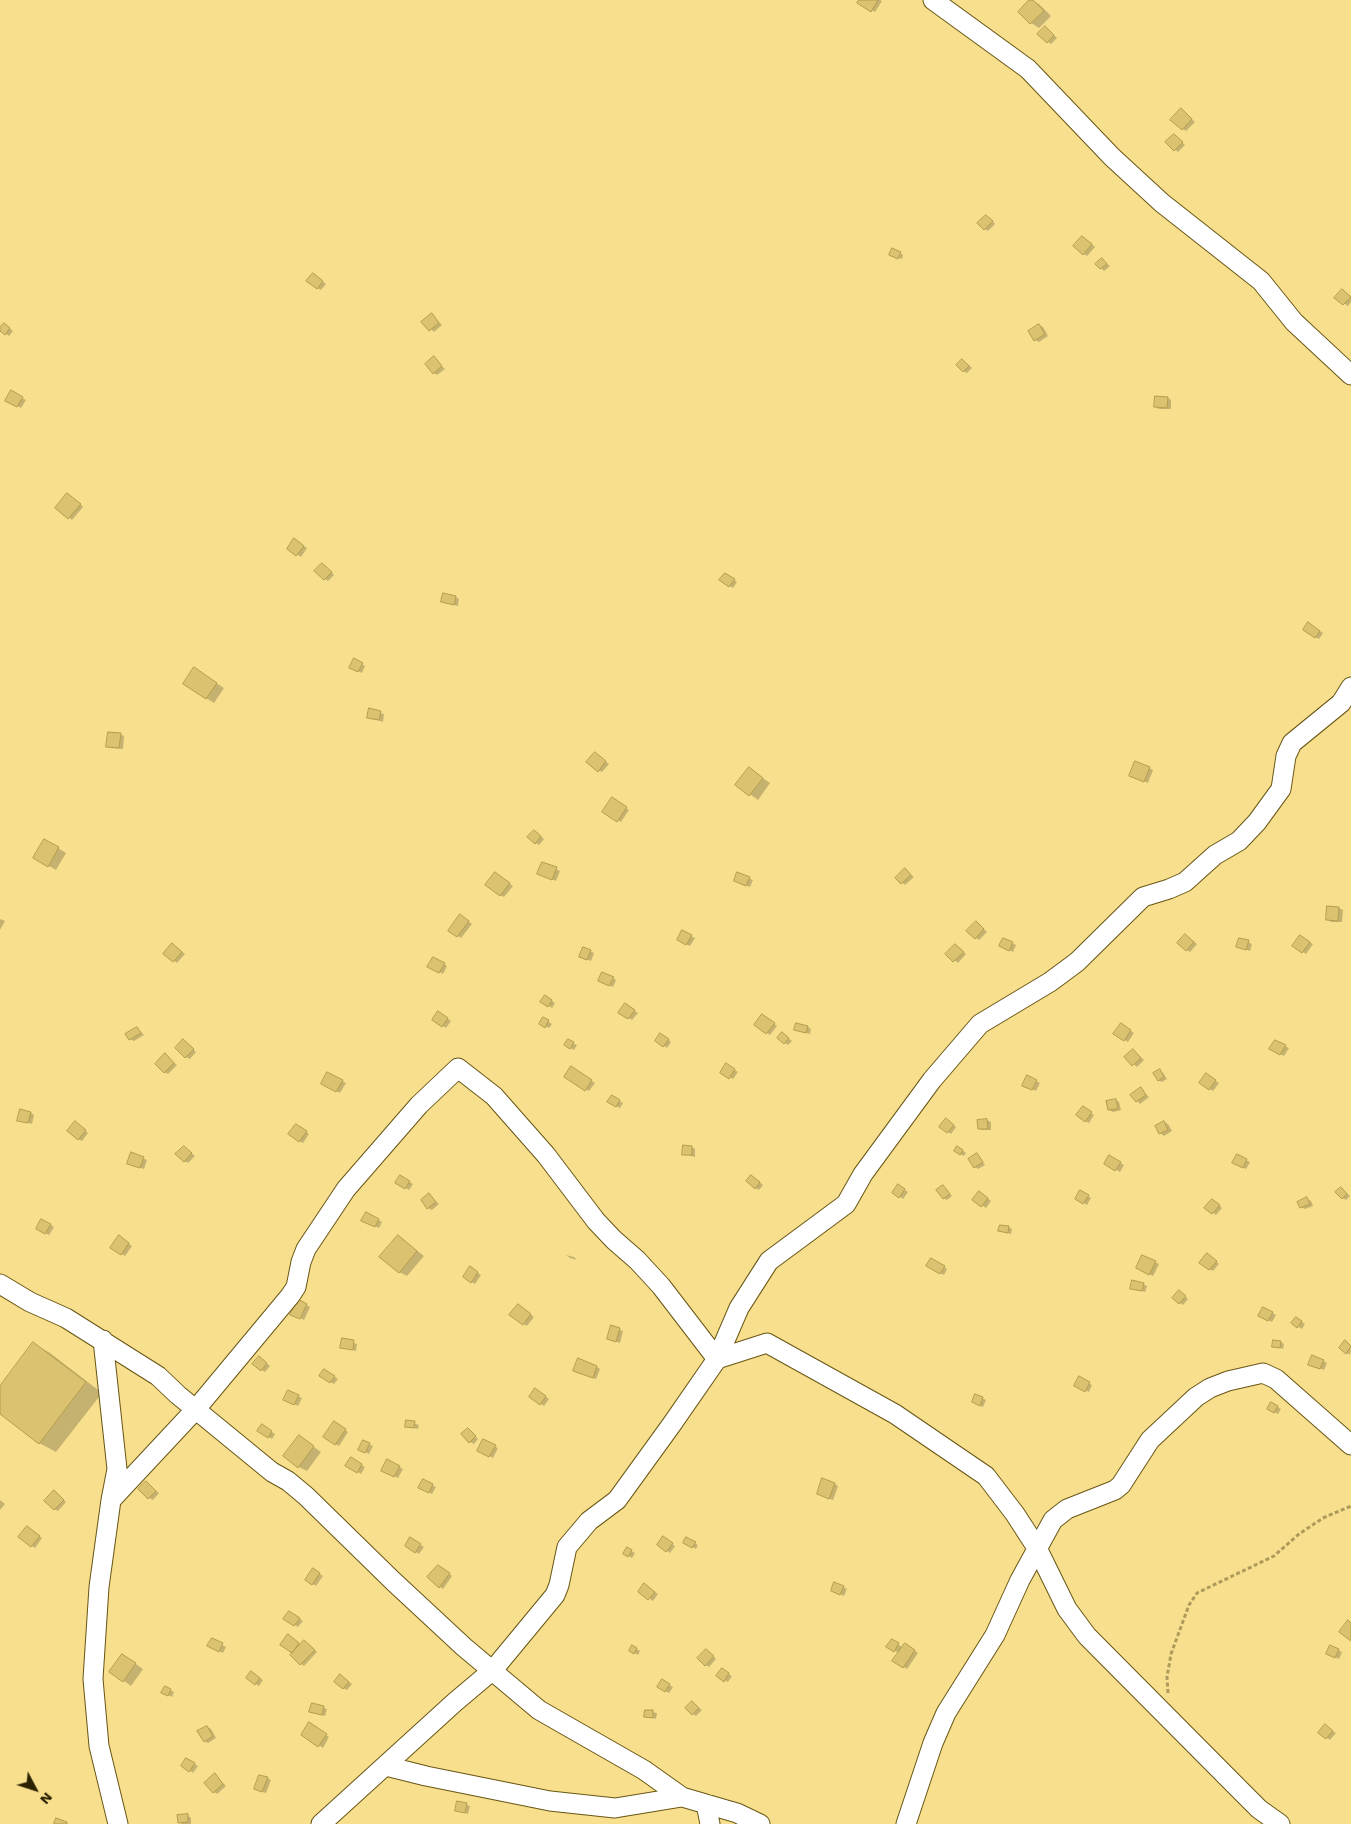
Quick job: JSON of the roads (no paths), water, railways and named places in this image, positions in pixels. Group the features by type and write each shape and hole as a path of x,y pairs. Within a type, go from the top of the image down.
{"street":[{"path":"933,0 1028,69 1112,157 1162,203 1261,281 1294,322 1351,375"},
{"path":"321,1824 455,1702 493,1670 555,1595 559,1585 565,1554 571,1542 589,1521 617,1500 672,1424 716,1359 739,1308 769,1261 846,1204 863,1174 896,1128 932,1080 980,1024 1050,982 1077,962 1087,950 1143,897 1184,882 1215,855 1239,841 1257,822 1281,789 1286,756 1292,744 1341,703 1351,687"},
{"path":"111,1500 196,1409 290,1296 296,1287 301,1262 306,1249 346,1189 419,1105 458,1068 494,1096 546,1155 596,1221 661,1286 716,1359"},
{"path":"0,1284 30,1302 66,1318 158,1376 272,1472 288,1481 306,1496 393,1581 464,1646 539,1710 644,1770 682,1797 737,1813 760,1824"},
{"path":"102,1340 117,1470 99,1587 93,1679 99,1746 118,1824"},
{"path":"716,1359 767,1343 895,1414 986,1476 1015,1514 1037,1548 1068,1609 1087,1636 1259,1809 1280,1824"},
{"path":"906,1824 933,1742 946,1713 995,1635 1020,1580 1054,1520 1067,1509 1115,1490 1121,1485 1150,1440 1196,1397 1210,1388 1228,1381 1263,1373 1271,1376 1351,1445"},
{"path":"386,1766 550,1801 615,1808 682,1797"},
{"path":"706,1804 710,1824"}]}
